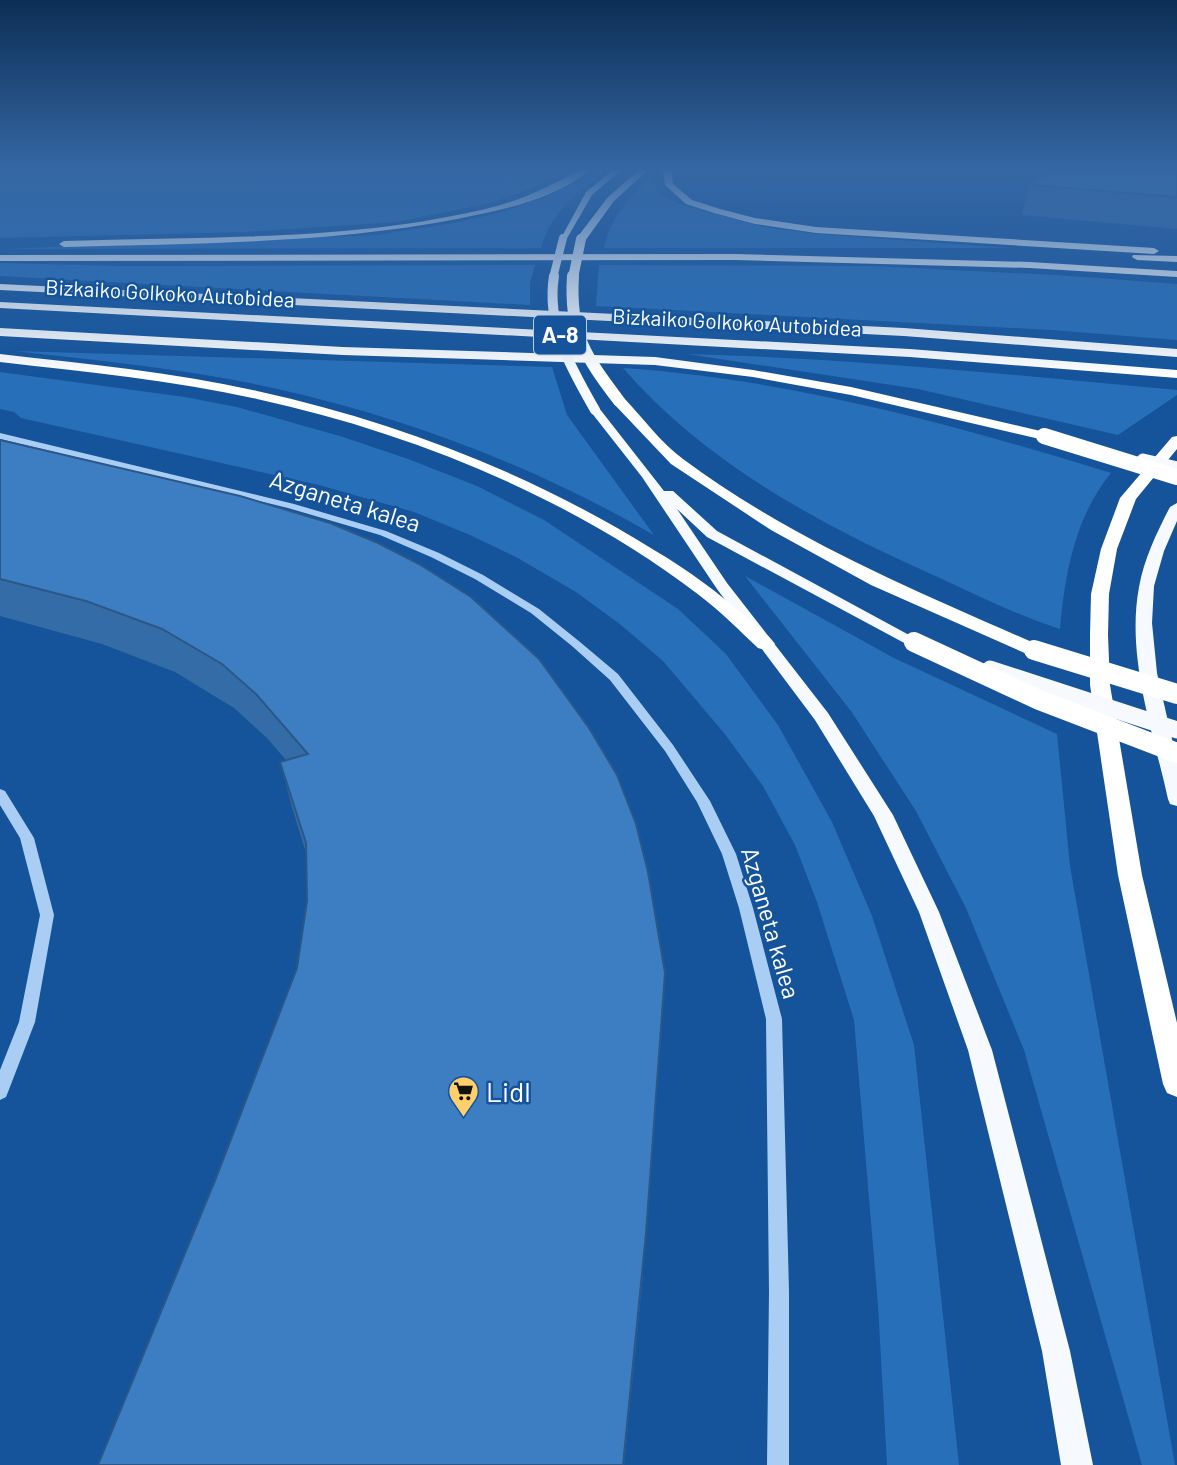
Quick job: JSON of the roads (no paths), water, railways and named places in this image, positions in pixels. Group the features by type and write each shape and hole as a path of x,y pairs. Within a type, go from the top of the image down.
{"highway":[{"path":"52,244 244,238"},
{"path":"581,238 575,256 572,285 573,306 584,352 619,401 676,461 777,527 877,581 1034,650 1177,694"},
{"path":"947,238 1177,253"},
{"path":"609,257 876,253 1177,259"},
{"path":"0,258 609,257 928,260 1177,274"},
{"name":"Bizkaiko Golkoko Autobidea","path":"0,287 904,332 1177,353"},
{"name":"Bizkaiko Golkoko Autobidea","path":"0,305 910,353 1177,374"},
{"path":"0,332 343,351 655,361 736,370 840,388 1044,436 1177,477"},
{"path":"0,358 190,383 256,395 365,424 432,446 502,474 572,507 673,568 712,597 765,644"},
{"path":"1177,440 1128,498 1109,549 1100,594 1099,635 1100,685 1130,875 1177,1084"},
{"path":"914,642 1039,700 1177,753"}],"main road":[{"path":"562,238 554,274 551,306 567,359 595,411 647,475 765,644 822,716 883,815 929,912 980,1050 1056,1351 1077,1465"},
{"path":"1044,436 1177,468"},
{"path":"647,475 712,534 914,642 1067,696 1177,730"},
{"path":"1177,507 1157,548 1145,597 1145,652 1177,799"}],"street":[{"name":"Azganeta kalea","path":"0,436 291,506 383,533 435,555 479,577 535,611 576,644 614,677 668,748 703,801 729,854 746,908 774,1019 779,1292 778,1465"},
{"path":"0,794 27,838 47,915 27,1022 0,1092"}],"place":[{"name":"Lidl","path":"463,1119"}]}
